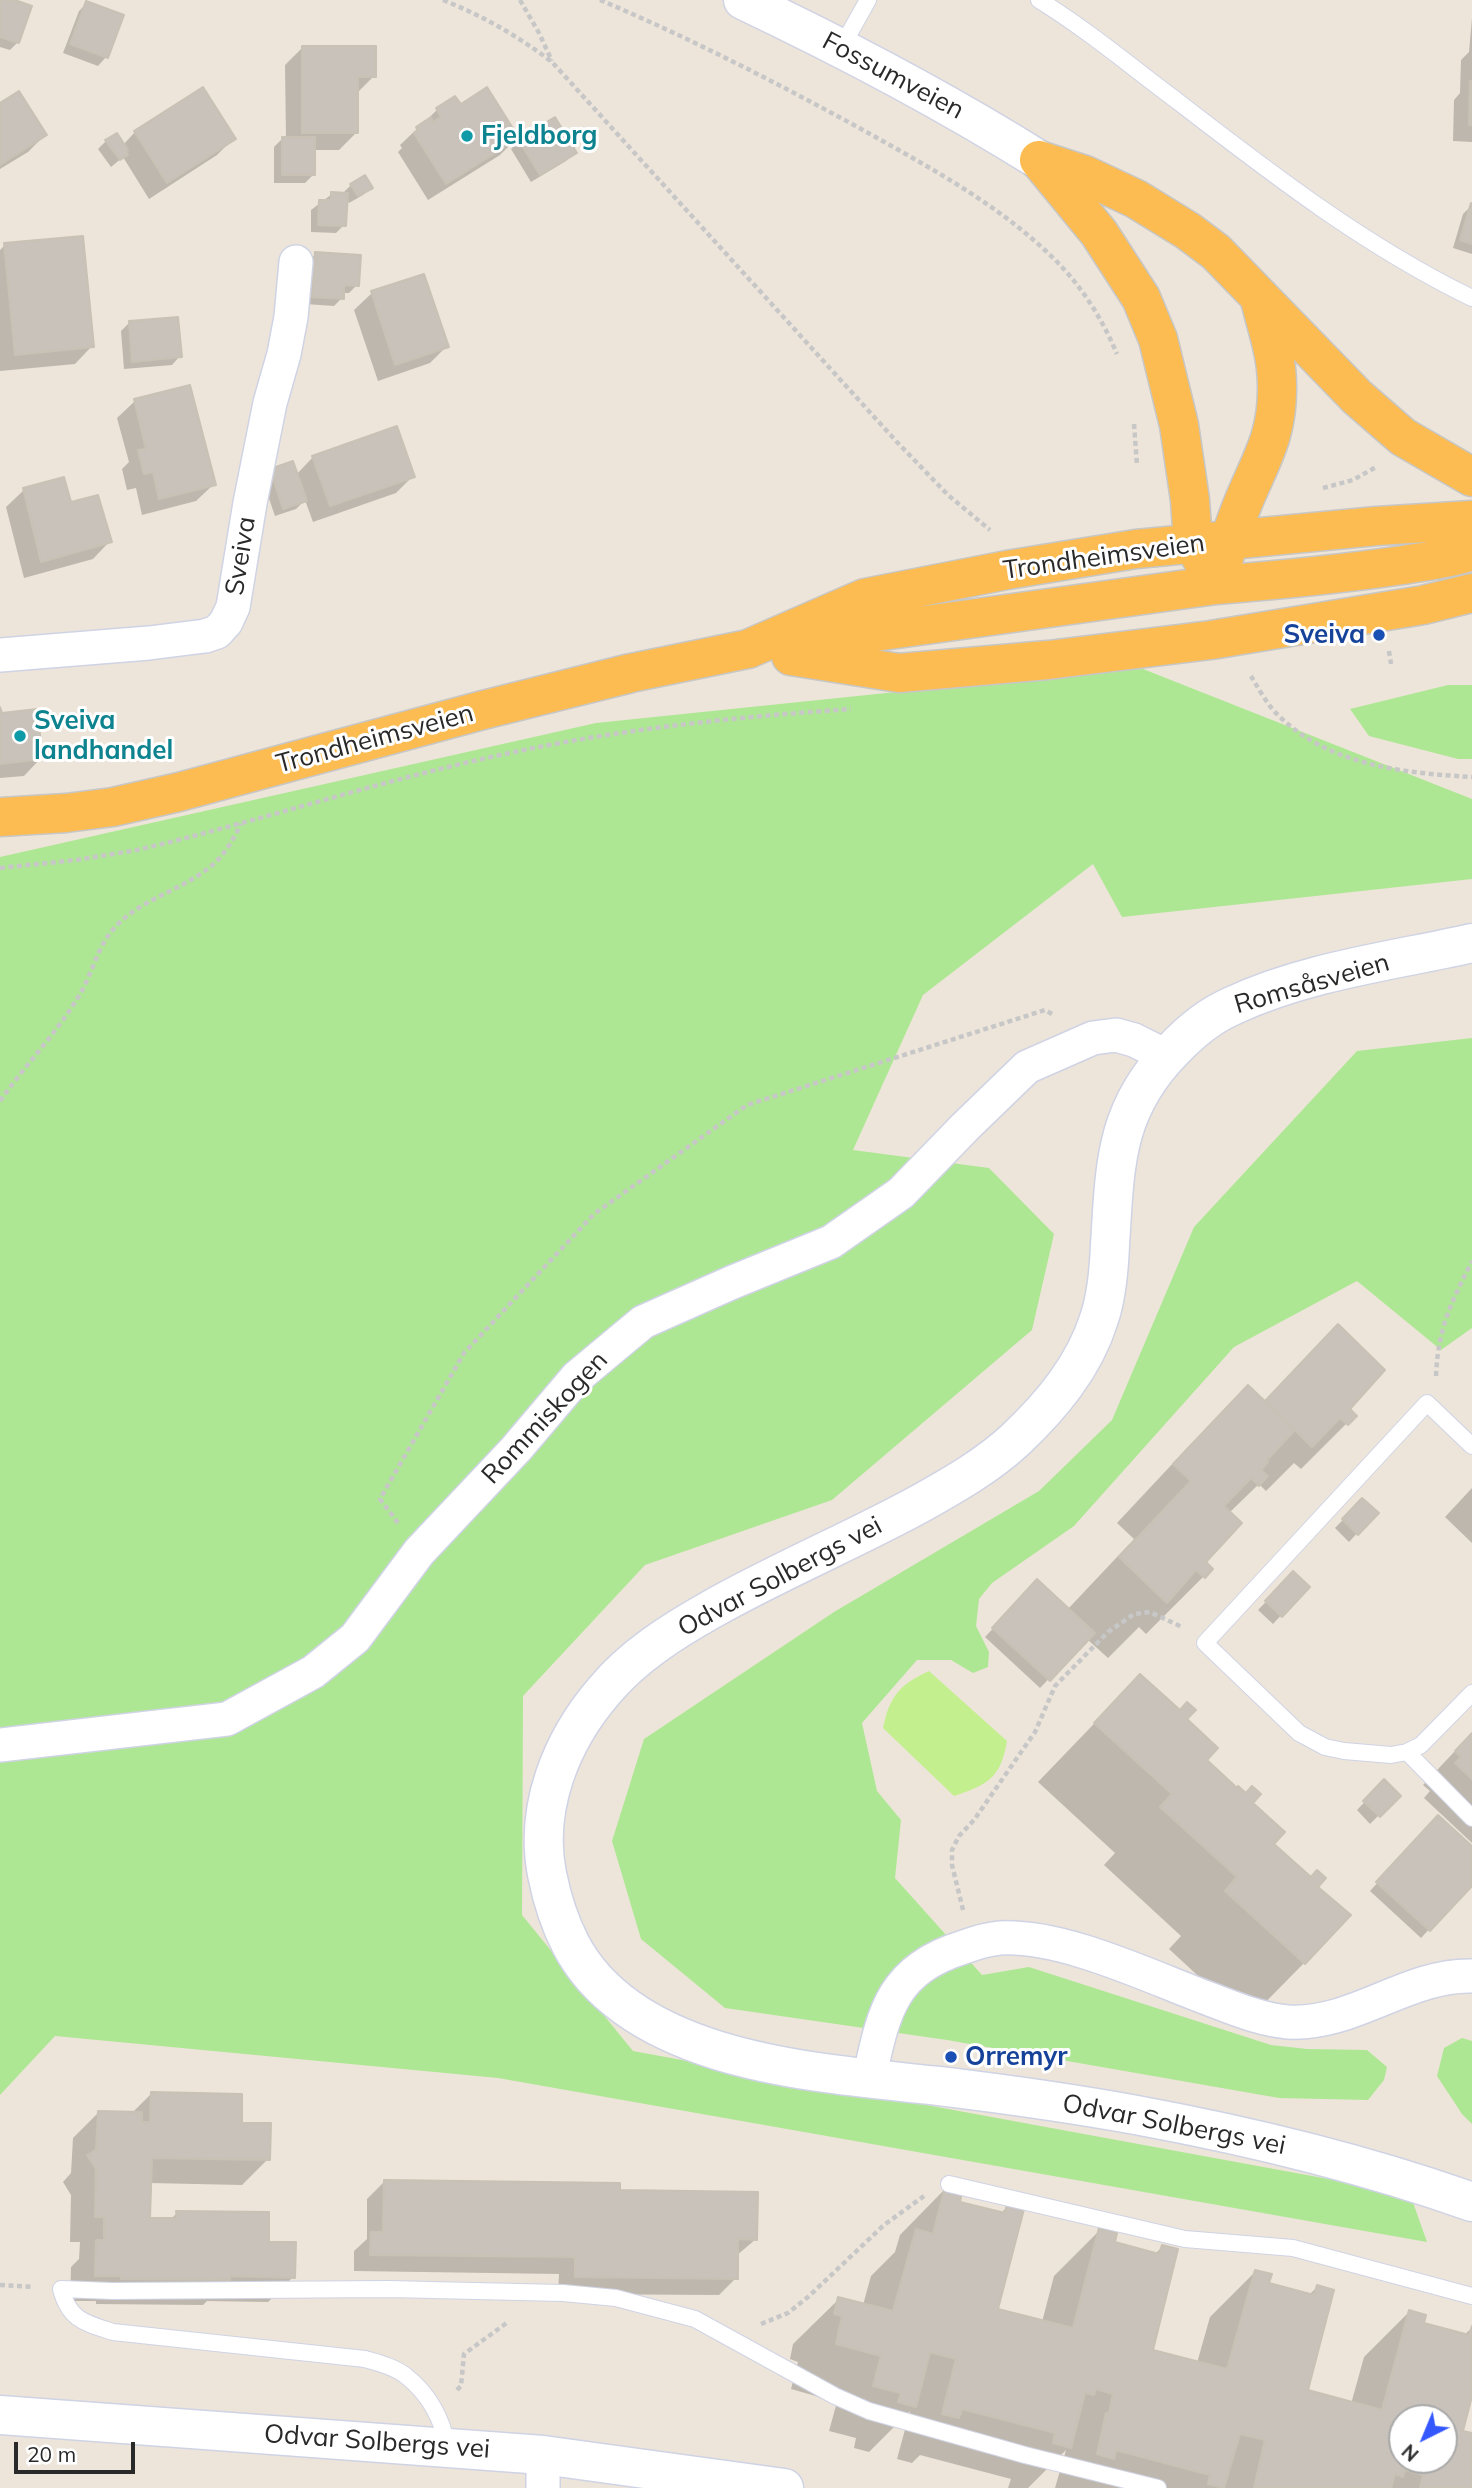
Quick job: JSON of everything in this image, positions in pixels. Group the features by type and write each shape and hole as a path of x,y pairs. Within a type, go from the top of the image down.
{"highway":[{"path":"1038,160 1085,175 1126,194 1188,231 1233,268 1260,300 1311,348 1357,397 1403,437 1472,477"},
{"path":"1038,160 1099,233 1146,309 1169,377 1189,491 1211,541 1216,585"},
{"path":"1211,541 1244,500 1266,454 1273,432 1278,385 1274,354 1260,300"},
{"name":"Trondheimsveien","path":"0,817 113,807 631,673 748,649 865,598 1007,570 1136,549 1377,526 1472,520"},
{"path":"748,649 1216,585 1373,569 1460,556 1472,551"},
{"name":"Trondheimsveien","path":"748,649 899,673 977,667 1211,640 1423,605 1472,593"}],"street":[{"name":"Fossumveien","path":"743,0 951,106 1038,160"},
{"name":"Sveiva","path":"0,655 205,636 217,632 226,622 233,607 270,403 284,354 296,262"},
{"name":"Romsåsveien","path":"1166,1056 1194,1029 1227,1007 1272,990 1348,969 1472,943"},
{"name":"Rommiskogen","path":"0,1745 227,1719 313,1672 355,1638 419,1552 516,1449 577,1377 643,1322 831,1242 901,1193 1027,1067 1093,1038 1116,1035 1166,1056"},
{"name":"Odvar Solbergs vei","path":"1166,1056 1144,1084 1127,1114 1118,1148 1109,1266 1101,1314 1087,1350 1042,1414 1000,1454 949,1488 886,1522 745,1590 687,1623 642,1654 607,1687 578,1724 556,1769 545,1813 544,1859 553,1903 572,1948 602,1987 641,2017 687,2040 738,2057 805,2071 1038,2098 1228,2133 1326,2155 1472,2202"},
{"path":"869,2078 883,2018 899,1989 919,1967 943,1954 997,1938 1022,1938 1060,1945 1091,1954 1230,2007 1289,2022 1316,2020 1439,1979 1472,1976"},
{"name":"Odvar Solbergs vei","path":"0,2415 447,2447 543,2471 784,2488"}],"lane":[{"path":"841,48 868,0"},
{"path":"1039,0 1088,32 1323,211 1378,248 1472,299"},
{"path":"1472,1446 1427,1403 1205,1643 1299,1733 1325,1747 1344,1751 1381,1755 1407,1752 1434,1734 1472,1693"},
{"path":"1407,1752 1472,1818"},
{"path":"949,2184 1185,2239 1293,2248 1472,2296"},
{"path":"447,2447 444,2427 435,2409 407,2376 389,2367 365,2359 113,2332 87,2324 73,2315 65,2305 61,2289 388,2289 563,2293 616,2298 695,2319 835,2396 869,2411 1025,2455 1158,2488"}],"path":[{"path":"443,0 479,15 525,41 552,62 880,425 948,495 989,530"},
{"path":"520,0 552,62"},
{"path":"600,0 648,20 813,103 906,154 985,204 1049,254 1078,286 1101,320 1120,363"},
{"path":"1133,417 1137,465"},
{"path":"1320,489 1353,480 1380,464"},
{"path":"1388,650 1391,664"},
{"path":"1251,676 1277,714 1304,735 1332,751 1379,767 1420,774 1472,777"},
{"path":"0,869 137,850 504,754 604,735 676,724 853,708"},
{"path":"0,1101 23,1068 46,1045 81,993 108,935 141,905 174,890 210,867 232,844 242,824"},
{"path":"419,1552 380,1499 464,1353 594,1214 747,1105 1045,1010 1093,1038"},
{"path":"1427,1403 1435,1386 1440,1334 1446,1314 1472,1261"},
{"path":"975,1943 958,1897 952,1850 959,1836 974,1820 1035,1732 1055,1686 1108,1632 1134,1615 1150,1612 1190,1632 1205,1643"},
{"path":"733,2339 745,2330 788,2312 905,2208 949,2184"},
{"path":"435,2409 461,2386 464,2354 513,2318 516,2292"}],"green space":[{"path":"1138,667 1472,799 1472,879 1122,917 1093,864 923,995 853,1150 989,1168 1054,1234 1032,1330 832,1500 645,1565 523,1696 522,1915 633,2051 1410,2194 1427,2242 498,2078 55,2036 0,2095 0,857 596,723"},
{"path":"1448,685 1472,685 1472,759 1458,759 1369,736 1350,709"},
{"path":"1472,1038 1472,1328 1441,1350 1357,1281 1234,1347 1074,1526 992,1583 979,1599 976,1626 989,1652 988,1667 973,1673 951,1660 917,1660 862,1723 877,1791 901,1820 895,1878 982,1975 1029,1967 1271,2045 1307,2049 1367,2050 1387,2067 1384,2080 1368,2100 1279,2098 947,2040 725,2008 641,1939 612,1841 644,1739 834,1612 1039,1491 1112,1420 1194,1227 1357,1051"},
{"path":"929,1671 1007,1741 1001,1764 991,1778 984,1784 954,1796 883,1728 897,1693 910,1681"},
{"path":"1462,2038 1472,2041 1472,2124 1462,2114 1437,2076 1444,2048"}],"building":[{"path":"0,0 15,0 32,6 19,43 0,37"},
{"path":"86,1 124,15 108,58 70,44"},
{"path":"302,46 376,46 376,77 358,77 358,133 302,133"},
{"path":"1472,81 1472,125 1469,125"},
{"path":"203,87 236,139 167,183 134,131"},
{"name":"Fjeldborg","path":"487,87 519,138 446,184 414,133 418,131 416,127 431,117 433,122 441,117 436,108 455,96 461,104"},
{"path":"19,91 47,135 0,165 0,103"},
{"path":"555,117 577,153 540,175 518,139"},
{"path":"117,133 128,150 128,155 120,160 105,140"},
{"path":"282,137 315,137 315,175 282,175"},
{"path":"365,175 373,188 358,196 350,184"},
{"path":"331,192 348,193 346,226 318,225 319,200 331,200"},
{"path":"1472,204 1472,244 1460,240"},
{"path":"83,236 94,347 15,355 4,243"},
{"path":"315,252 361,255 359,286 344,285 344,299 312,297"},
{"path":"424,274 449,347 395,365 371,291"},
{"path":"178,317 182,357 132,362 129,321"},
{"path":"190,385 216,485 159,499 153,472 144,474 138,450 146,449 134,399"},
{"path":"397,426 415,477 330,506 312,456"},
{"path":"293,461 307,501 283,509 270,469"},
{"path":"64,477 71,502 98,495 112,542 41,562 23,488"},
{"name":"Sveiva landhandel","path":"0,707 2,713 37,709 43,759 0,764"},
{"path":"1338,1324 1385,1370 1350,1409 1357,1416 1348,1425 1340,1418 1312,1447 1265,1401"},
{"path":"1248,1385 1295,1430 1266,1461 1268,1462 1261,1470 1268,1476 1259,1486 1251,1478 1224,1506 1242,1523 1206,1562 1213,1569 1205,1578 1196,1570 1167,1603 1119,1557 1191,1481 1173,1464"},
{"path":"1362,1498 1379,1513 1358,1535 1342,1519"},
{"path":"1293,1571 1310,1587 1282,1617 1265,1601"},
{"path":"1037,1579 1095,1633 1050,1681 992,1628"},
{"path":"1140,1674 1180,1710 1187,1702 1196,1710 1187,1719 1218,1748 1207,1760 1237,1788 1238,1786 1246,1793 1252,1786 1261,1794 1253,1803 1285,1832 1274,1844 1311,1877 1317,1870 1326,1878 1318,1887 1351,1915 1305,1964 1225,1891 1237,1877 1160,1807 1172,1794 1094,1723"},
{"path":"1472,1733 1472,1779 1455,1763 1461,1757 1455,1751"},
{"path":"1384,1779 1401,1796 1380,1817 1363,1801"},
{"path":"1438,1815 1472,1846 1472,1886 1430,1931 1376,1882"},
{"path":"151,2092 242,2094 242,2123 271,2123 270,2160 152,2158 150,2218 177,2218 176,2211 269,2212 269,2242 296,2242 295,2278 230,2276 230,2280 121,2279 121,2276 95,2276 96,2240 104,2240 104,2217 95,2217 96,2169 87,2155 96,2150 98,2111 142,2112 142,2122 150,2122"},
{"path":"384,2180 620,2183 620,2190 758,2192 757,2240 738,2239 738,2279 575,2277 575,2257 370,2255 371,2232 383,2232"},
{"path":"945,2187 962,2192 960,2202 1005,2213 1007,2204 1024,2209 998,2309 1073,2328 1099,2228 1117,2233 1115,2242 1159,2254 1162,2245 1178,2249 1153,2350 1227,2369 1255,2270 1272,2274 1269,2283 1314,2295 1317,2285 1334,2290 1308,2390 1382,2410 1409,2310 1426,2315 1424,2323 1469,2335 1472,2326 1472,2396 1463,2431 1472,2433 1472,2488 1420,2488 1423,2475 1419,2474 1458,2474 1458,2404 1388,2404 1388,2474 1395,2474 1391,2488 1254,2488 1265,2440 1240,2434 1224,2488 1208,2484 1210,2475 1116,2450 1114,2459 1097,2454 1113,2394 1096,2389 1094,2395 1085,2393 1071,2448 1053,2443 1055,2433 962,2409 959,2418 942,2414 956,2359 930,2352 916,2407 898,2402 901,2393 873,2386 881,2356 836,2344 842,2316 834,2314 838,2297 893,2311 916,2229 933,2234"}],"place":[{"name":"Fjeldborg","path":"467,136"},
{"name":"Sveiva","path":"1379,635"},
{"name":"Sveiva landhandel","path":"20,736"},
{"name":"Orremyr","path":"951,2057"}]}
